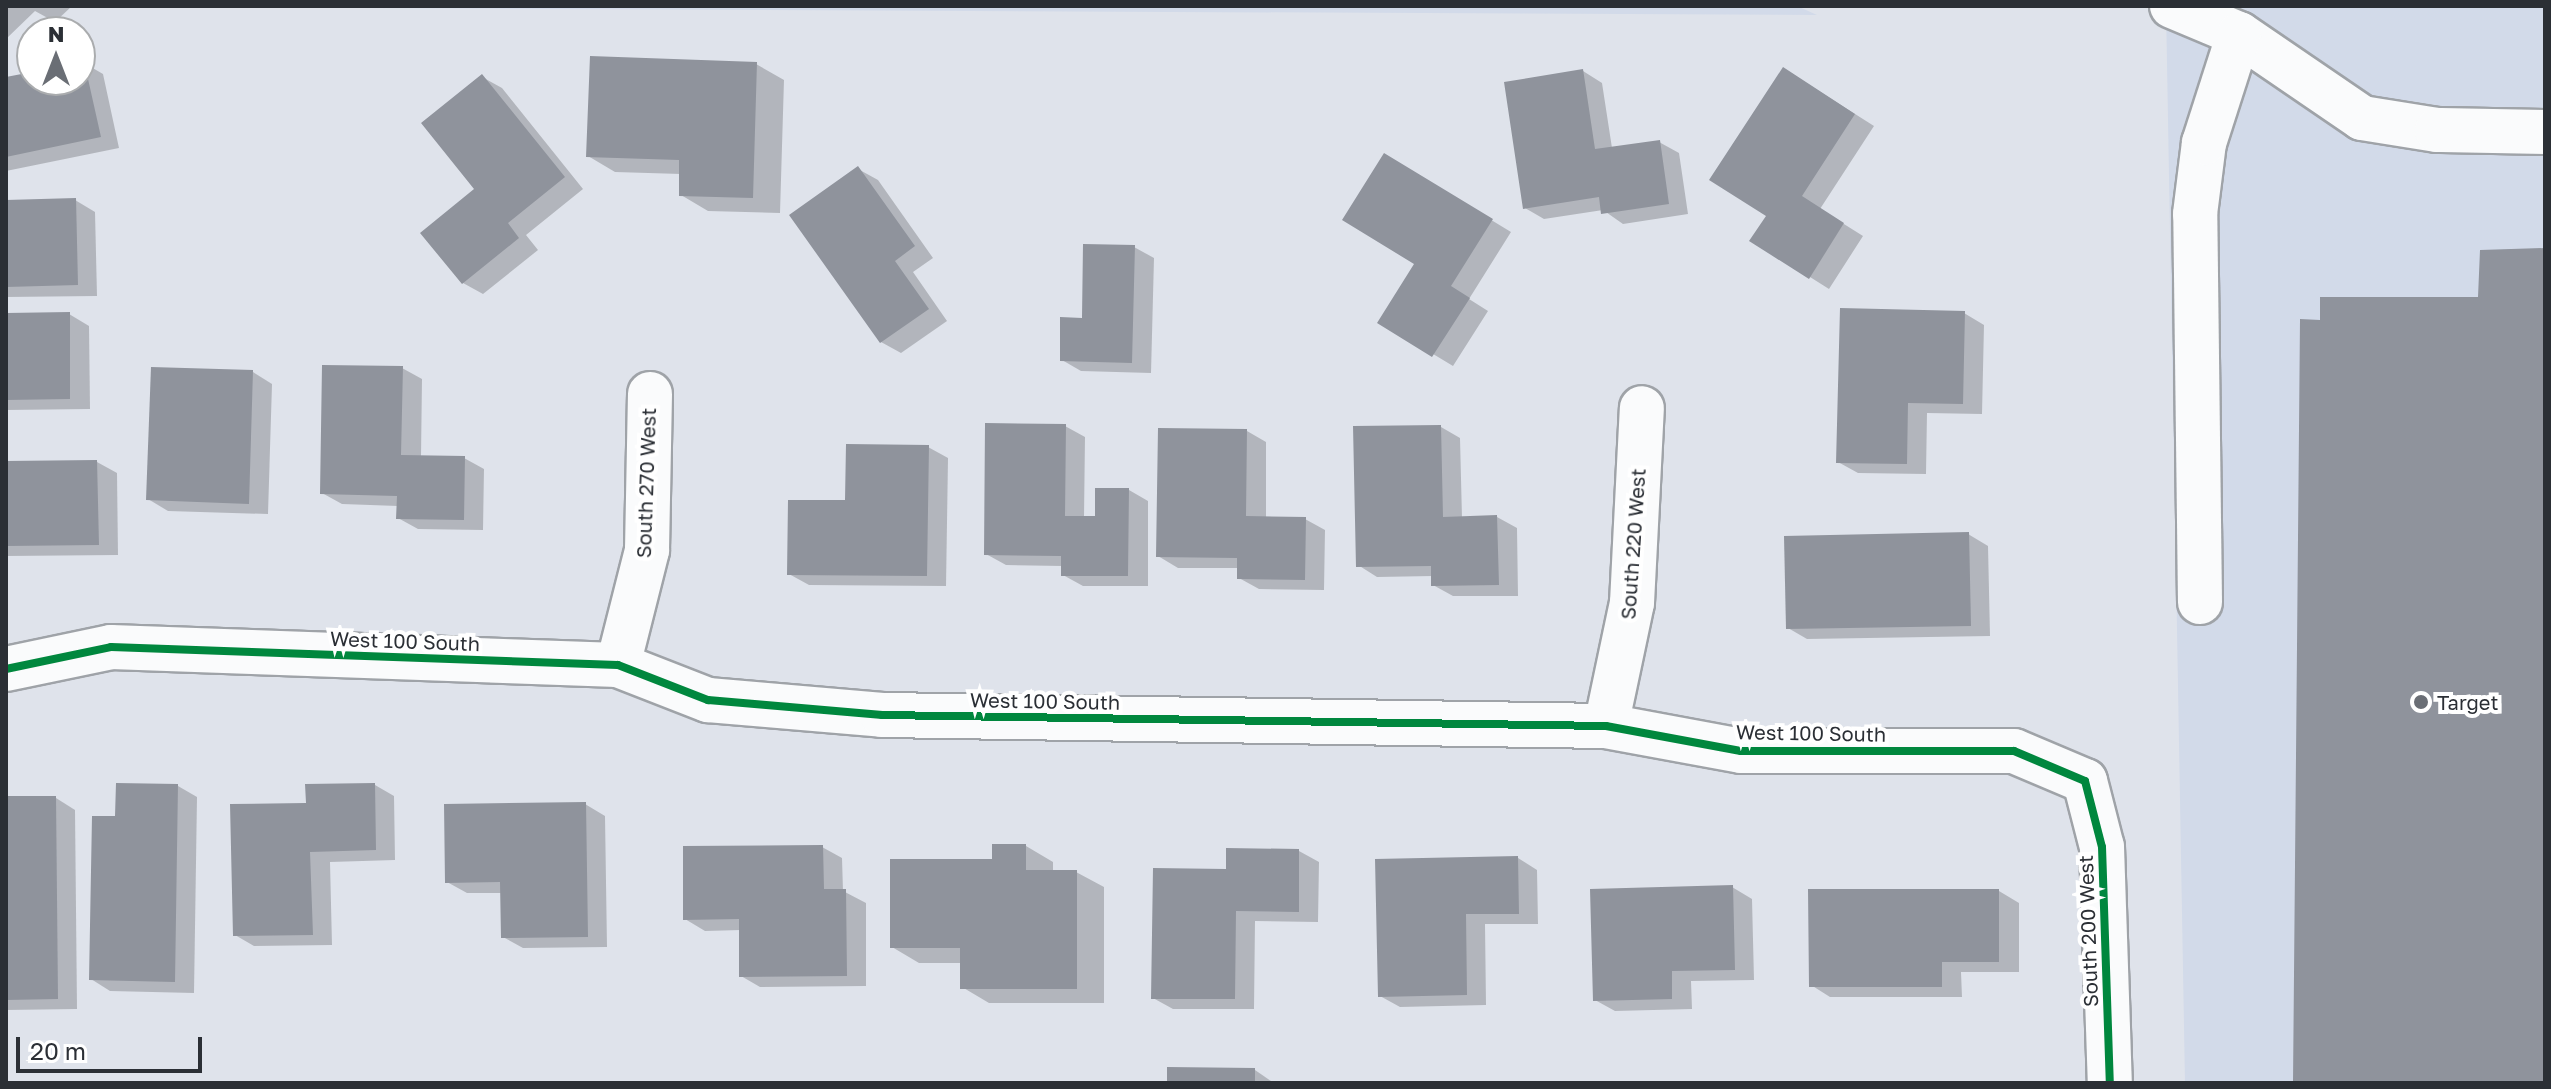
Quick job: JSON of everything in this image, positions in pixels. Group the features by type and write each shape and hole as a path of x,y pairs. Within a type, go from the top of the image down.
{"street":[{"path":"2172,6 2239,34 2362,118 2437,130 2545,132"},
{"path":"2200,602 2195,214 2204,143 2239,34"},
{"name":"South 270 West","path":"618,665 647,550 650,394"},
{"name":"South 220 West","path":"1606,726 1632,603 1642,408"},
{"name":"West 100 South","path":"6,669 111,647 618,665 708,700 882,715 1606,726 1741,751 2014,751 2085,781"},
{"name":"South 200 West","path":"2085,781 2102,847 2110,1083"}],"shaded area":[{"path":"155,6 1797,6 1817,15 155,7"},
{"path":"2166,6 2545,6 2545,1083 2185,1083"}],"building":[{"path":"590,56 757,62 753,198 679,196 679,160 586,157"},
{"path":"1783,67 1855,114 1802,196 1844,223 1809,279 1749,241 1766,216 1709,180"},
{"path":"1583,69 1595,149 1660,140 1669,204 1601,214 1599,197 1523,209 1504,82"},
{"path":"482,74 565,177 508,223 519,238 462,284 420,233 474,189 421,123"},
{"path":"16,75 16,96 92,96 101,137 6,157 6,77"},
{"path":"1384,153 1493,219 1451,286 1470,298 1432,357 1377,323 1414,264 1342,220"},
{"path":"858,166 915,246 895,261 929,309 880,343 789,215"},
{"path":"76,198 78,285 6,287 6,200"},
{"path":"1083,244 1135,245 1132,363 1060,361 1060,317 1082,318"},
{"name":"Target","path":"2545,248 2545,1083 2293,1083 2300,319 2320,320 2320,297 2478,297 2480,250"},
{"path":"1840,308 1965,311 1963,404 1908,403 1907,464 1836,463"},
{"path":"70,312 70,399 6,400 6,313"},
{"path":"322,365 403,366 401,455 465,456 464,520 396,519 397,496 320,494"},
{"path":"151,367 253,370 249,504 146,500"},
{"path":"985,423 1066,424 1065,516 1095,516 1095,488 1129,488 1128,576 1061,576 1061,556 984,555"},
{"path":"1441,425 1443,517 1497,515 1499,585 1431,586 1431,566 1356,567 1353,426"},
{"path":"1158,428 1247,429 1246,516 1306,517 1305,580 1237,579 1237,558 1156,557"},
{"path":"846,444 929,445 927,576 787,575 788,500 845,500"},
{"path":"97,460 99,545 6,546 6,461"},
{"path":"1969,532 1971,626 1786,629 1784,536"},
{"path":"116,783 178,784 175,982 89,980 92,816 115,816"},
{"path":"375,783 376,850 310,852 313,935 233,936 230,804 306,803 305,784"},
{"path":"6,796 56,796 58,999 6,1000"},
{"path":"586,802 588,937 501,938 500,882 445,883 444,804"},
{"path":"992,844 1026,844 1026,870 1077,870 1077,989 960,989 960,948 890,948 890,859 992,859"},
{"path":"823,845 824,889 846,889 847,976 739,977 739,919 683,920 683,846"},
{"path":"1226,848 1299,849 1299,912 1236,911 1235,999 1151,999 1153,868 1226,869"},
{"path":"1518,856 1519,914 1466,914 1467,995 1378,997 1375,859"},
{"path":"1733,885 1735,970 1672,971 1672,999 1593,1001 1590,889"},
{"path":"1808,889 1999,889 1999,962 1942,962 1942,987 1809,987"},
{"path":"1167,1067 1255,1068 1255,1083 1167,1083"}],"cycle path":[{"path":"6,669 111,647 618,665 708,700 882,715 1606,726 1741,751 2014,751 2085,781 2102,847 2110,1083"}],"place":[{"name":"Target","path":"2421,702"}]}
